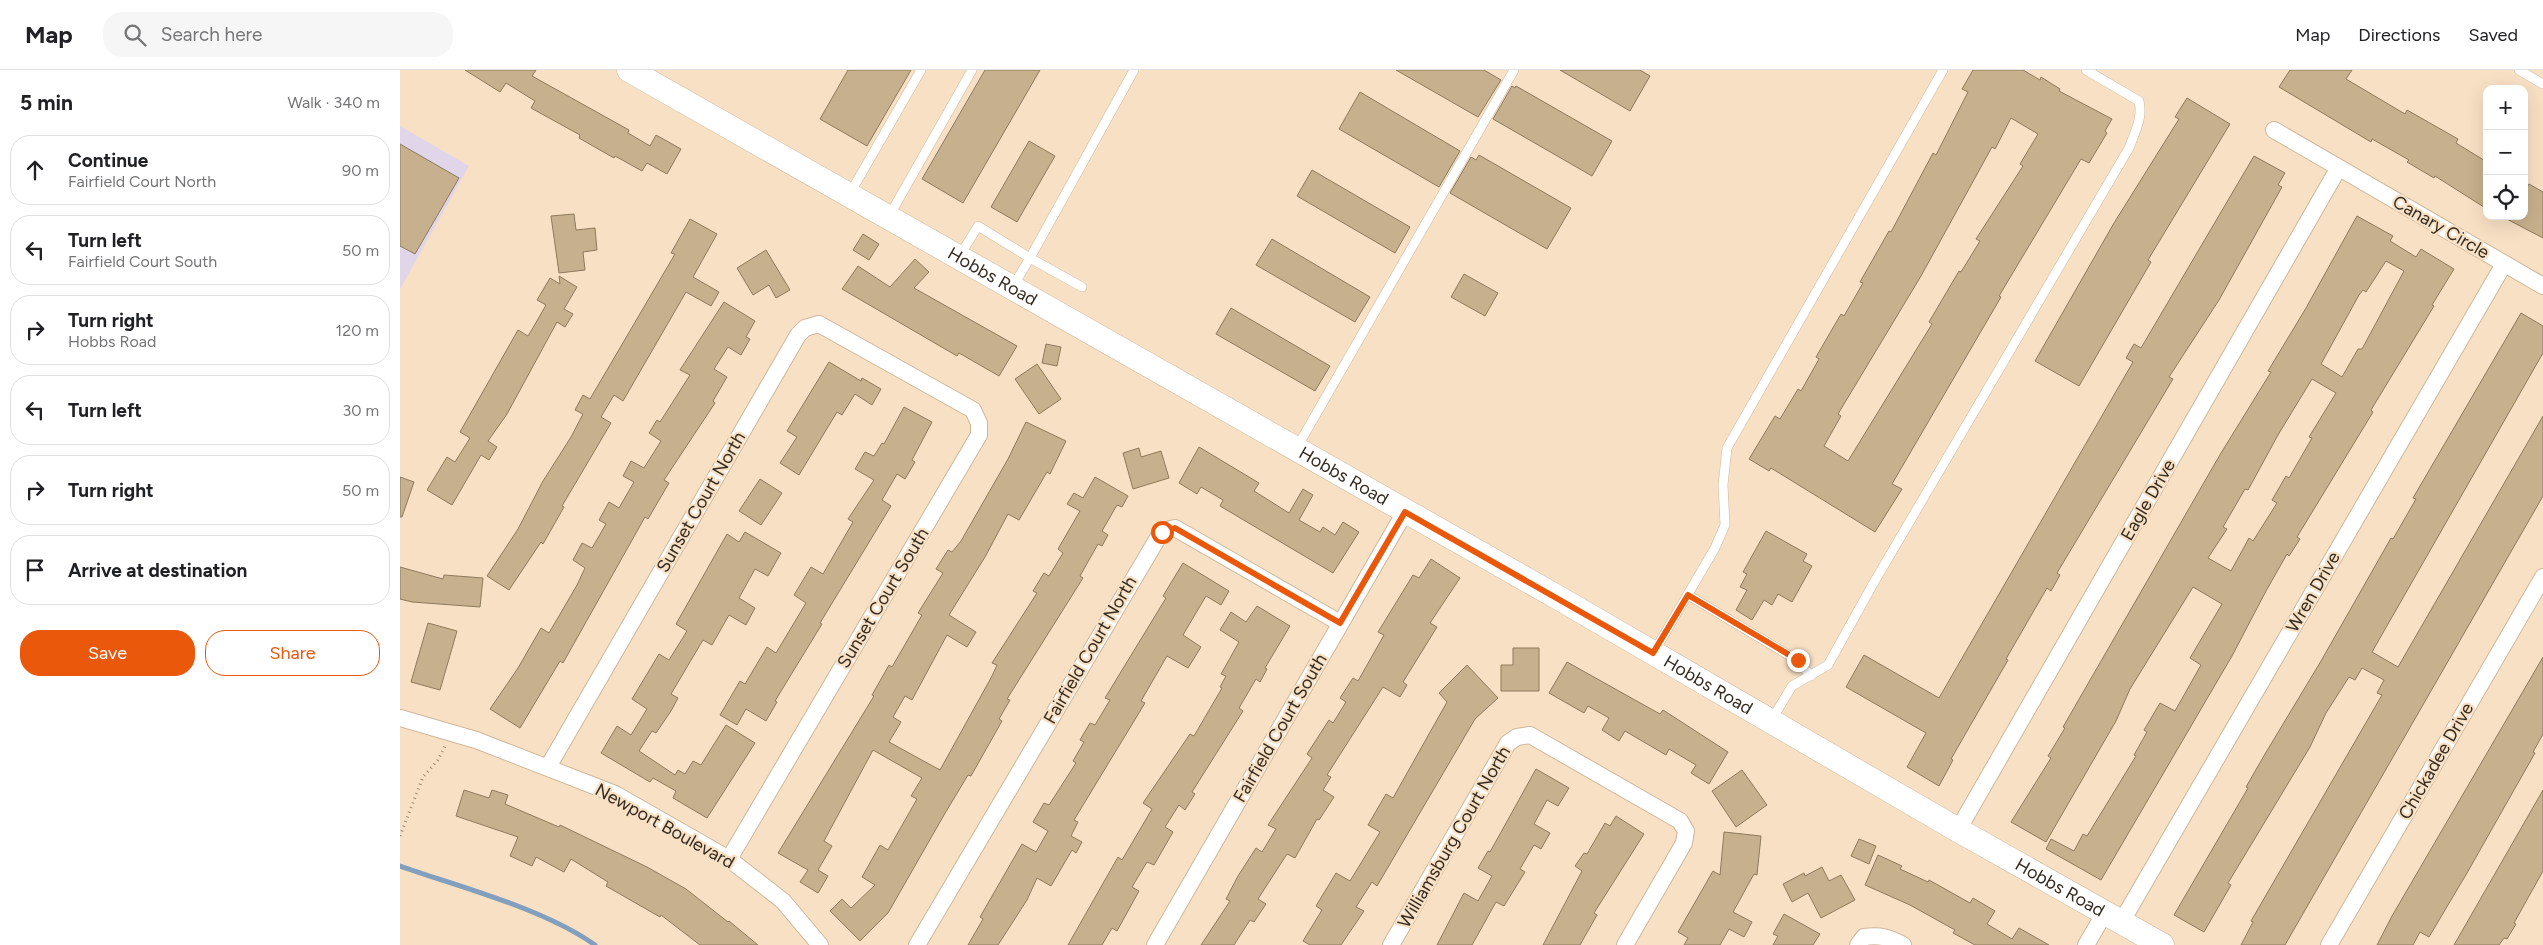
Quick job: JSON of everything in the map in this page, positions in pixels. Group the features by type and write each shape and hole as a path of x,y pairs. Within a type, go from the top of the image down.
{"street":[{"name":"Hobbs Road","path":"629,70 2162,945"},
{"name":"Canary Circle","path":"2274,130 2338,169 2543,286"},
{"name":"Eagle Drive","path":"1958,830 2338,169"},
{"name":"Wren Drive","path":"2086,945 2113,918 2504,264"},
{"name":"Sunset Court North","path":"548,767 798,335 805,328 819,324 896,367"},
{"name":"Sunset Court South","path":"729,859 979,435 979,423 973,410 896,367"},
{"name":"Fairfield Court South","path":"1155,945 1405,512"},
{"name":"Fairfield Court North","path":"917,945 1162,532 1175,528 1340,623"},
{"name":"Chickadee Drive","path":"2329,945 2543,577"},
{"name":"Newport Boulevard","path":"400,718 451,732 548,767 614,794 729,859 783,901 820,945"},
{"name":"Williamsburg Court North","path":"1391,945 1508,743 1517,737 1530,735 1680,821 1686,831 1684,843 1625,945"},
{"path":"1858,945 1864,938 1878,935 1891,938 1903,945"}],"lane":[{"path":"848,195 921,70"},
{"path":"888,218 972,70"},
{"path":"1012,288 1134,70"},
{"path":"1296,449 1514,70"},
{"path":"1653,653 1688,595 1725,525 1723,485 1727,448 1943,70"},
{"path":"1771,721 1792,686 1828,666 1873,584 2129,148 2139,122 2141,111 2139,101 2086,70"},
{"path":"2519,70 2543,84"},
{"path":"959,258 978,226 1082,287"},
{"path":"1688,595 1798,660 1811,676"}],"path":[{"path":"400,836 423,777 438,760 451,732"}],"shaded area":[{"path":"400,126 469,166 400,289"}],"building":[{"path":"465,70 536,70 532,76 629,130 628,133 650,146 656,135 681,149 667,174 647,163 642,171 615,156 614,158 579,138 580,135 531,108 535,101 506,83 500,92"},
{"path":"848,70 911,70 867,146 820,119"},
{"path":"985,70 1040,70 963,203 922,179"},
{"path":"1396,70 1484,70 1501,80 1478,117"},
{"path":"1560,70 1640,70 1650,76 1630,111"},
{"path":"1973,70 2023,70 2040,80 2041,77 2060,89 2059,91 2112,119 2105,131 2107,133 2089,163 2081,159 1999,296 2001,297 1892,484 1902,489 1875,532 1771,468 1769,471 1749,459 1775,416 1780,419 1798,389 1801,391 1819,359 1816,357 1841,314 1844,316 1863,283 1860,282 1889,231 1891,232 1933,153 1936,155 1968,92 1962,89","holes":["2011,118 2038,134 2020,164 2023,166 1976,239 1980,241 1961,272 1959,271 1929,322 1932,324 1848,461 1824,446 1841,416 1838,414 1921,276 1992,147 1995,149"]},
{"path":"2290,70 2352,70 2346,79 2405,114 2407,110 2458,139 2456,143 2483,160 2483,206 2435,176 2434,178 2407,162 2409,160 2372,139 2371,142 2279,87"},
{"path":"1512,86 1515,88 1516,86 1612,141 1592,176 1493,119"},
{"path":"1360,92 1460,151 1439,187 1339,129"},
{"path":"2187,98 2230,124 2148,260 2151,262 2079,386 2035,361 2114,223 2179,119 2175,117"},
{"path":"1029,141 1055,156 1017,222 991,207"},
{"path":"400,144 459,178 415,254 400,246"},
{"path":"1479,155 1571,208 1547,249 1450,193 1471,157 1476,160"},
{"path":"2254,156 2285,173 2278,185 2282,187 2219,300 2169,377 2173,379 2057,573 2060,575 2051,591 2047,588 2006,659 2008,660 1951,759 1953,760 1939,786 1907,767 1926,733 1846,687 1864,655 1939,698 2133,362 2126,358 2134,344 2141,348"},
{"path":"1312,170 1410,227 1395,253 1297,196"},
{"path":"2529,184 2543,192 2543,238 2509,220 2528,220"},
{"path":"574,214 576,230 595,228 597,250 583,252 585,270 559,273 551,216"},
{"path":"2357,216 2393,236 2390,241 2416,257 2421,249 2454,269 2432,305 2434,306 2371,410 2373,412 2297,537 2300,539 2289,556 2287,554 2232,656 2101,880 2046,849 2051,839 2074,851 2083,834 2087,836 2136,756 2134,755 2147,732 2144,730 2160,703 2175,711 2201,665 2190,658 2222,604 2193,587 2130,689 2116,721 2046,842 2011,822 2051,758 2048,756 2065,728 2063,727 2221,453 2271,372 2268,371 2306,308","holes":["2386,261 2404,271 2362,349 2358,349 2342,377 2321,364 2359,295 2363,290 2366,292","2312,379 2336,393 2309,437 2312,438 2289,478 2286,476 2272,500 2277,503 2253,541 2249,538 2231,571 2208,558 2227,529 2223,527 2245,489 2248,490"]},
{"path":"690,219 717,234 693,277 719,292 711,306 686,292 623,401 614,395 601,417 611,423 562,506 564,507 543,544 541,542 509,590 487,576 518,529 543,481 571,437 583,414 575,410 583,395 590,399 675,254 671,253"},
{"path":"863,234 879,244 869,260 853,250"},
{"path":"1272,239 1370,297 1355,322 1256,265"},
{"path":"766,250 790,290 776,298 769,285 753,295 737,268"},
{"path":"915,259 929,272 914,288 1017,346 999,376 959,353 957,356 842,289 858,266 890,287"},
{"path":"1464,274 1498,293 1485,316 1451,297"},
{"path":"559,276 577,287 564,309 573,314 565,327 557,322 507,414 488,441 497,447 489,460 481,455 452,505 427,490 447,457 455,462 470,438 460,432 518,330 528,336 534,326 546,305 537,300 550,278 560,284"},
{"path":"724,302 755,321 746,337 750,339 741,355 728,347 714,369 727,377 713,401 715,403 664,480 669,483 648,519 645,517 563,663 560,661 520,728 490,709 518,668 541,628 549,633 577,585 585,568 573,560 582,543 592,548 606,524 599,520 609,502 619,508 634,482 623,476 631,461 644,468 661,441 649,433 657,420 660,422 690,375 680,370"},
{"path":"1231,308 1330,366 1315,391 1216,334"},
{"path":"2521,313 2543,326 2543,353 2372,652 2398,667 2543,416 2543,496 2285,945 2241,945 2253,922 2251,921 2382,695 2377,693 2384,680 2362,668 2355,680 2349,677 2326,713 2310,747 2228,883 2231,885 2204,932 2174,915 2248,788 2246,787 2265,754 2321,661 2391,538 2393,539 2416,499 2413,498"},
{"path":"1046,344 1061,347 1057,366 1042,363"},
{"path":"829,362 861,381 862,378 881,389 872,405 855,394 842,415 837,412 799,475 780,463 797,437 787,431"},
{"path":"1037,364 1061,399 1039,414 1015,379"},
{"path":"904,407 932,422 912,460 915,462 905,479 897,474 882,500 891,506 820,623 822,624 775,701 777,702 766,721 746,709 737,725 720,715 740,681 745,684 767,647 776,653 806,603 794,595 811,567 823,574 853,522 848,519 874,480 855,469 865,452 874,456 882,443 884,444"},
{"path":"1026,422 1066,441 1050,474 1047,472 1019,520 1008,514 985,557 949,615 976,632 967,647 947,635 912,700 905,696 893,717 901,722 889,742 940,770 992,676 997,665 992,663 1037,593 1033,591 1044,573 1049,576 1063,553 1058,549 1080,511 1067,504 1074,493 1083,498 1095,477 1128,496 1122,507 1117,505 1102,531 1108,535 1102,546 1098,544 1080,576 1083,578 1007,699 1010,700 999,719 1002,721 971,776 968,775 888,913 860,941 830,911 842,899 851,908 875,885 862,877 880,845 888,850 917,799 911,796 922,778 873,750 824,841 832,846 818,870 828,876 818,893 800,882 808,870 778,853 874,696 872,695 889,665 892,667 922,615 918,613 943,573 936,569 948,550 952,552 961,541 1008,459"},
{"path":"1199,447 1259,483 1254,491 1289,513 1303,489 1313,495 1299,520 1320,532 1323,527 1335,535 1343,522 1359,532 1333,573 1220,506 1223,500 1201,487 1197,494 1179,483"},
{"path":"1139,448 1141,457 1161,451 1169,478 1133,489 1123,453"},
{"path":"400,477 414,482 402,517 400,517"},
{"path":"760,479 782,493 761,525 739,511"},
{"path":"1766,531 1807,554 1803,561 1812,566 1792,602 1778,594 1772,605 1764,600 1752,620 1736,610 1747,590 1740,587 1747,574 1743,572"},
{"path":"745,532 781,553 768,576 755,569 739,598 755,608 746,625 729,615 712,645 703,640 671,694 678,698 671,711 656,733 652,731 639,751 675,775 678,770 685,774 693,761 701,765 726,725 755,743 707,818 673,798 676,791 653,778 650,782 601,753 617,726 631,735 647,709 632,699 659,654 669,660 687,631 676,624 727,534 739,542"},
{"path":"1431,559 1460,578 1430,623 1437,627 1403,682 1407,685 1400,697 1383,687 1327,775 1331,777 1323,790 1334,797 1319,820 1317,819 1295,858 1287,854 1258,899 1266,904 1254,922 1250,920 1234,945 1201,945 1230,901 1226,899 1256,848 1262,852 1276,829 1268,825 1312,758 1307,754 1329,720 1333,723 1346,702 1340,698 1353,678 1358,681 1384,635 1378,632 1413,575 1419,578"},
{"path":"1183,563 1229,591 1221,605 1206,596 1183,635 1201,647 1188,668 1167,656 1141,701 1145,703 1074,820 1078,822 1071,836 1082,842 1076,853 1072,850 1051,886 1037,878 1027,900 998,945 968,945 983,919 980,917 1022,844 1036,852 1048,831 1033,822 1044,803 1049,805 1076,763 1073,761 1084,742 1080,740 1090,723 1095,725 1110,700 1105,698 1166,598 1163,596"},
{"path":"400,567 443,579 444,575 483,578 480,607 412,602 400,599"},
{"path":"1257,606 1290,626 1265,668 1267,669 1260,682 1256,679 1239,708 1243,711 1192,792 1195,794 1185,810 1179,805 1165,827 1173,832 1154,865 1147,862 1132,887 1139,891 1117,931 1112,928 1102,945 1068,945 1118,857 1122,860 1152,809 1143,803 1190,734 1194,736 1222,688 1220,687 1226,676 1221,674 1239,642 1220,630 1231,612 1246,622"},
{"path":"428,623 457,631 440,690 411,682"},
{"path":"1513,648 1539,648 1539,691 1501,691 1501,665 1513,665"},
{"path":"2543,657 2543,734 2533,752 2535,753 2467,873 2429,937 2420,932 2413,945 2377,945 2392,916"},
{"path":"1567,662 1660,714 1663,710 1728,752 1709,784 1691,773 1696,765 1669,749 1666,755 1625,731 1619,741 1602,730 1609,718 1588,706 1584,713 1549,693"},
{"path":"1467,665 1498,698 1475,719 1377,886 1372,882 1356,907 1364,911 1341,945 1310,945 1303,941 1322,910 1316,906 1336,873 1350,881 1380,832 1368,825 1386,794 1393,798 1447,702 1439,693"},
{"path":"1536,769 1569,788 1558,806 1547,800 1534,824 1550,833 1541,849 1534,845 1520,869 1525,872 1504,906 1496,902 1472,945 1437,945 1464,893 1478,901 1492,876 1478,868 1488,851 1490,852"},
{"path":"1742,770 1767,805 1736,827 1712,791"},
{"path":"464,790 489,798 492,790 508,795 505,804 559,827 560,825 647,867 686,889 758,945 700,945 661,915 660,917 606,886 608,882 571,859 564,872 536,857 532,866 510,856 518,837 456,816"},
{"path":"2543,790 2543,871 2514,923 2516,924 2507,939 2504,938 2499,945 2454,945"},
{"path":"1616,816 1644,834 1594,913 1597,915 1580,945 1543,945 1582,871 1575,866 1584,853 1587,854 1605,823 1610,826"},
{"path":"1724,832 1761,836 1757,875 1754,874 1733,912 1752,922 1744,937 1729,929 1720,945 1684,945 1688,938 1678,932 1713,871 1720,875"},
{"path":"1859,839 1876,846 1869,864 1851,856"},
{"path":"1878,855 1902,866 1900,869 1928,882 1929,880 1970,903 1973,898 1995,911 1987,924 2012,939 2019,928 2049,945 1975,945 1953,933 1955,930 1910,905 1865,885"},
{"path":"1822,867 1829,881 1841,875 1855,900 1821,918 1808,893 1792,902 1783,884 1804,873 1805,876"},
{"path":"1784,914 1820,934 1813,945 1773,945 1778,936 1773,934"}],"waterway":[{"path":"400,866 501,900 552,920 595,945"}],"route":[{"path":"1162,532 1175,528 1340,623 1405,512 1557,596 1653,653 1688,595 1798,660"}]}
